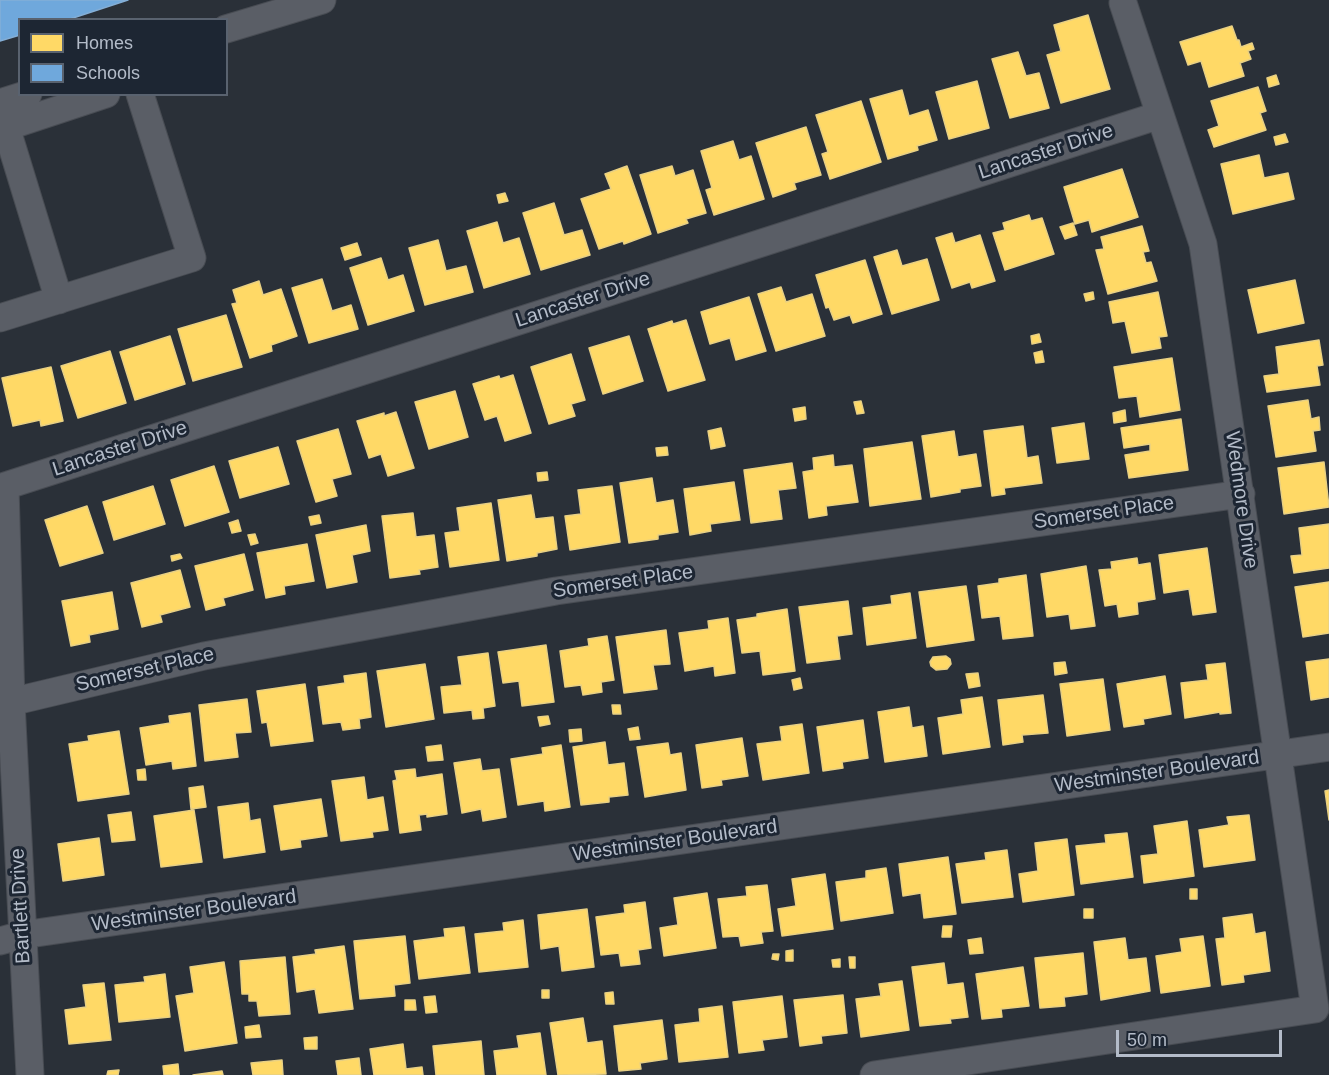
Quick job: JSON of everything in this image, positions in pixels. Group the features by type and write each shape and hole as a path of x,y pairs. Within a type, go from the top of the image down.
{"street":[{"path":"228,28 322,0"},
{"name":"Wedmore Drive","path":"874,1075 1315,1009 1203,244 1123,3"},
{"path":"2,120 26,96"},
{"path":"2,120 98,96"},
{"path":"2,318 192,258 141,96"},
{"name":"Lancaster Drive","path":"5,486 1160,115"},
{"path":"2,120 59,300"},
{"name":"Bartlett Drive","path":"5,486 11,702 7,937 30,1075"},
{"name":"Somerset Place","path":"11,702 204,656 556,591 1241,494"},
{"name":"Westminster Boulevard","path":"7,937 1329,747"}],"building: Homes":[{"path":"1088,15 1110,89 1061,103 1047,55 1061,51 1054,25"},
{"path":"1232,26 1241,47 1252,43 1254,49 1248,51 1251,59 1240,63 1244,76 1209,87 1201,61 1188,65 1180,42"},
{"path":"1018,52 1026,76 1039,73 1049,108 1010,118 992,59"},
{"path":"1276,75 1279,84 1269,87 1267,78"},
{"path":"977,81 989,128 949,139 936,92"},
{"path":"1258,87 1266,111 1260,113 1266,130 1214,147 1208,130 1219,126 1211,101"},
{"path":"902,90 909,116 928,110 937,140 917,146 918,150 888,159 870,99"},
{"path":"861,101 881,162 830,179 822,154 828,152 816,115"},
{"path":"806,127 821,175 794,183 796,189 773,197 756,143"},
{"path":"1285,134 1288,142 1276,145 1274,137"},
{"path":"733,141 739,160 751,156 764,199 714,215 706,190 712,188 701,151"},
{"path":"1259,155 1264,178 1288,173 1294,199 1233,214 1221,164"},
{"path":"627,166 651,234 624,244 623,241 599,249 581,199 611,189 605,174"},
{"path":"672,166 675,176 693,170 706,213 686,219 688,223 658,233 640,175"},
{"path":"1122,169 1138,217 1092,232 1089,220 1075,224 1064,187"},
{"path":"505,193 508,201 499,203 497,195"},
{"path":"554,203 564,235 582,230 590,255 541,270 523,213"},
{"path":"1029,215 1031,221 1042,218 1054,254 1005,270 993,233 1005,230 1003,223"},
{"path":"497,222 503,243 519,238 530,274 484,288 467,231"},
{"path":"1073,223 1077,235 1065,239 1060,227"},
{"path":"1142,226 1149,251 1143,252 1146,263 1151,262 1157,281 1108,294 1096,250 1104,249 1101,237"},
{"path":"952,233 955,243 980,235 995,281 972,288 970,282 952,288 936,238"},
{"path":"438,240 446,271 466,266 473,292 425,305 409,248"},
{"path":"357,243 361,255 345,260 341,248"},
{"path":"897,250 902,266 927,259 939,300 892,314 874,257"},
{"path":"381,258 388,280 403,275 414,311 368,325 350,268"},
{"path":"865,260 882,314 853,323 850,315 834,320 829,307 826,308 816,275"},
{"path":"322,279 332,311 351,305 358,329 309,343 292,288"},
{"path":"1295,280 1304,323 1258,333 1248,290"},
{"path":"259,281 263,295 281,289 297,336 271,345 272,351 250,358 232,304 237,303 233,290"},
{"path":"781,287 786,302 812,294 825,336 776,351 758,294"},
{"path":"1093,292 1094,299 1086,301 1084,294"},
{"path":"1158,292 1167,336 1159,337 1161,348 1132,353 1125,321 1113,323 1109,302"},
{"path":"749,297 766,351 736,360 730,338 710,344 701,312"},
{"path":"226,315 242,367 193,381 178,329"},
{"path":"686,320 705,380 668,391 648,329 672,321 673,324"},
{"path":"1039,334 1041,342 1032,344 1031,336"},
{"path":"170,336 185,384 135,400 120,352"},
{"path":"629,336 643,381 603,394 589,348"},
{"path":"1319,340 1323,365 1317,366 1320,385 1267,392 1264,376 1279,374 1276,347"},
{"path":"110,351 126,403 78,418 61,366"},
{"path":"1042,351 1044,362 1036,363 1034,353"},
{"path":"571,354 585,400 571,404 575,416 549,424 531,367"},
{"path":"1172,358 1180,410 1140,417 1137,396 1119,398 1114,367"},
{"path":"51,367 63,421 41,426 40,420 13,426 2,378"},
{"path":"513,375 531,433 505,441 497,416 485,420 473,384 499,376 500,379"},
{"path":"455,391 468,437 429,449 415,402"},
{"path":"1308,400 1311,419 1319,417 1320,430 1313,431 1316,451 1276,457 1268,406"},
{"path":"861,401 864,413 857,414 854,402"},
{"path":"805,407 806,419 795,421 793,409"},
{"path":"1125,410 1126,421 1114,423 1113,413"},
{"path":"396,412 414,468 388,476 381,454 369,458 357,421"},
{"path":"1181,419 1188,470 1129,478 1125,455 1150,451 1150,444 1124,448 1121,428"},
{"path":"1084,423 1089,459 1057,463 1052,428"},
{"path":"1023,426 1027,458 1038,456 1042,483 1004,488 1005,494 992,496 984,431"},
{"path":"721,428 725,446 711,449 708,431"},
{"path":"338,429 351,474 332,479 337,496 316,502 297,441"},
{"path":"954,431 958,457 976,454 981,486 931,497 922,436"},
{"path":"912,442 921,499 870,506 864,449"},
{"path":"278,447 289,484 240,498 229,461"},
{"path":"667,447 668,455 657,456 656,448"},
{"path":"833,455 834,467 852,465 858,502 826,506 827,515 809,518 803,472 814,470 813,458"},
{"path":"1324,462 1329,507 1284,514 1278,468"},
{"path":"792,463 796,488 778,490 782,519 751,523 744,470"},
{"path":"214,466 229,512 185,526 171,480"},
{"path":"547,472 548,480 538,481 537,473"},
{"path":"652,478 656,503 673,500 678,532 658,535 658,539 629,543 620,483"},
{"path":"734,482 740,520 710,524 711,531 690,535 684,489"},
{"path":"153,486 165,524 114,540 103,502"},
{"path":"612,486 620,542 570,550 565,516 581,514 578,490"},
{"path":"531,495 535,519 553,517 557,549 537,553 537,556 507,561 498,500"},
{"path":"491,503 499,560 450,567 445,533 460,531 457,508"},
{"path":"87,506 103,553 60,566 45,520"},
{"path":"413,513 416,537 434,535 438,567 419,570 420,574 390,578 382,516"},
{"path":"319,515 321,523 311,525 309,517"},
{"path":"238,520 241,531 232,533 229,523"},
{"path":"1329,524 1329,568 1294,573 1291,556 1302,555 1299,528"},
{"path":"366,525 370,551 352,555 357,582 327,588 316,535"},
{"path":"255,534 258,543 251,545 248,535"},
{"path":"307,544 314,581 284,586 285,594 266,598 257,553"},
{"path":"1207,548 1216,612 1193,615 1189,589 1164,593 1159,555"},
{"path":"180,554 182,558 172,561 171,556"},
{"path":"244,554 253,590 223,598 225,605 206,610 195,566"},
{"path":"1137,558 1138,565 1150,563 1155,599 1137,602 1138,614 1119,617 1117,604 1105,606 1099,570 1112,569 1111,562"},
{"path":"1086,566 1095,626 1071,629 1069,614 1047,617 1041,574"},
{"path":"180,570 190,607 160,615 162,622 142,627 131,583"},
{"path":"1026,575 1033,636 1003,639 1000,616 982,618 978,586 999,583 999,579"},
{"path":"1329,582 1329,633 1303,637 1295,587"},
{"path":"966,586 974,640 927,647 919,592"},
{"path":"112,592 118,629 89,635 90,642 71,646 62,601"},
{"path":"910,593 916,638 867,645 863,608 892,604 891,596"},
{"path":"848,601 852,634 837,636 840,659 807,663 799,607"},
{"path":"787,609 795,671 763,675 760,651 742,653 737,620"},
{"path":"728,618 735,673 715,676 714,666 685,671 679,633 709,629 708,621"},
{"path":"666,630 670,664 653,665 657,689 624,693 616,637"},
{"path":"607,636 614,680 601,682 602,692 583,695 581,685 565,687 560,651 589,646 588,639"},
{"path":"546,645 554,702 522,706 519,681 503,683 498,652"},
{"path":"488,653 495,706 483,708 484,718 473,719 472,710 444,713 441,687 462,685 458,657"},
{"path":"946,656 950,659 951,664 947,669 936,670 931,666 930,662 933,657"},
{"path":"1329,659 1329,697 1311,700 1306,662"},
{"path":"1065,662 1067,673 1055,675 1054,663"},
{"path":"1225,663 1231,713 1220,714 1220,712 1185,718 1181,683 1208,680 1206,665"},
{"path":"425,664 434,719 386,727 377,671"},
{"path":"366,673 371,717 359,719 360,728 343,730 341,722 323,724 318,687 345,683 344,676"},
{"path":"978,673 980,686 969,688 966,674"},
{"path":"1165,676 1171,714 1143,719 1144,724 1124,727 1117,684"},
{"path":"800,678 802,688 794,690 792,680"},
{"path":"1103,679 1110,730 1067,736 1060,684"},
{"path":"305,684 313,741 271,746 267,722 262,723 257,691"},
{"path":"1043,695 1048,733 1022,735 1023,742 1003,745 998,700"},
{"path":"982,697 990,747 943,754 938,718 963,714 961,700"},
{"path":"247,699 251,732 235,733 238,757 205,761 199,705"},
{"path":"612,705 620,705 621,714 613,714"},
{"path":"909,707 912,728 923,726 927,756 885,762 878,712"},
{"path":"190,713 196,766 173,769 172,761 146,765 140,728 170,723 169,716"},
{"path":"548,716 550,724 540,726 538,717"},
{"path":"863,720 868,758 842,762 843,768 823,771 817,727"},
{"path":"802,724 809,773 763,780 757,744 782,741 780,727"},
{"path":"638,727 640,739 630,740 628,729"},
{"path":"581,729 582,741 570,742 569,730"},
{"path":"119,731 129,794 78,801 69,744 89,741 88,736"},
{"path":"742,738 748,776 721,780 722,785 702,788 696,745"},
{"path":"605,742 608,765 624,763 628,795 609,797 609,802 581,805 573,747"},
{"path":"668,743 670,755 681,753 686,790 645,797 637,747"},
{"path":"441,745 443,760 428,761 426,747"},
{"path":"561,745 570,807 545,811 544,801 518,805 511,759 543,754 542,748"},
{"path":"480,759 482,771 499,769 506,817 483,821 481,809 462,813 454,763"},
{"path":"145,769 146,780 138,780 137,770"},
{"path":"415,769 416,778 442,774 447,814 427,817 427,814 419,815 421,830 400,833 393,781 397,780 395,771"},
{"path":"364,777 367,800 383,797 388,830 372,832 373,837 341,841 332,781"},
{"path":"203,786 206,807 191,809 189,788"},
{"path":"1329,790 1329,820 1325,791"},
{"path":"321,799 327,836 300,840 301,847 281,850 274,806"},
{"path":"248,803 250,821 260,819 265,852 224,858 218,807"},
{"path":"194,810 202,862 161,867 154,816"},
{"path":"131,812 135,840 112,842 108,815"},
{"path":"1249,815 1255,860 1204,867 1199,830 1229,825 1227,817"},
{"path":"1187,821 1194,876 1144,883 1141,856 1158,854 1154,826"},
{"path":"1127,833 1133,877 1081,884 1076,846 1106,843 1105,835"},
{"path":"99,838 104,875 63,881 58,844"},
{"path":"1067,839 1074,895 1023,902 1019,874 1038,871 1035,843"},
{"path":"1007,850 1013,897 962,903 956,864 986,860 985,853"},
{"path":"948,857 956,914 924,918 921,893 903,896 899,864"},
{"path":"886,868 893,913 841,921 836,882 866,878 866,871"},
{"path":"825,874 833,929 782,936 778,909 796,906 792,879"},
{"path":"767,885 773,931 761,932 763,943 741,946 739,936 723,937 718,899 747,896 746,887"},
{"path":"1190,889 1197,889 1197,899 1190,899"},
{"path":"707,893 716,948 664,956 660,928 678,925 674,898"},
{"path":"645,902 651,948 638,950 640,964 621,966 619,953 601,955 596,917 625,913 624,905"},
{"path":"587,909 594,967 562,971 559,946 541,949 538,915"},
{"path":"1084,909 1093,909 1093,918 1084,918"},
{"path":"1252,914 1255,934 1265,932 1270,971 1243,975 1244,982 1222,985 1216,939 1225,938 1223,918"},
{"path":"523,920 528,967 479,972 475,934 504,931 503,923"},
{"path":"943,926 952,926 951,937 942,937"},
{"path":"464,927 470,973 419,979 414,941 445,937 444,929"},
{"path":"405,936 410,983 394,985 395,996 360,999 354,941"},
{"path":"1203,936 1210,986 1161,993 1156,956 1182,952 1180,939"},
{"path":"981,938 983,953 970,954 968,940"},
{"path":"1125,938 1128,960 1146,958 1150,991 1101,1000 1094,942"},
{"path":"344,946 353,1009 319,1013 315,989 297,992 293,957 316,954 315,950"},
{"path":"793,950 793,961 786,961 786,951"},
{"path":"1083,953 1087,994 1064,997 1065,1006 1040,1008 1035,958"},
{"path":"773,954 779,954 778,960 772,959"},
{"path":"285,957 290,1014 259,1016 257,1001 249,1001 249,994 242,994 240,961"},
{"path":"849,957 855,957 855,968 850,968"},
{"path":"840,959 840,967 833,967 832,960"},
{"path":"224,962 237,1043 185,1051 176,996 194,993 190,967"},
{"path":"944,963 947,985 963,983 968,1017 950,1019 951,1023 920,1026 912,967"},
{"path":"1023,967 1029,1006 1001,1009 1002,1017 982,1019 976,974"},
{"path":"165,974 170,1017 119,1022 115,985 145,982 144,977"},
{"path":"902,981 909,1030 861,1037 856,999 881,996 879,984"},
{"path":"104,983 111,1040 69,1044 65,1010 86,1007 83,985"},
{"path":"542,990 549,990 549,998 542,998"},
{"path":"613,992 614,1004 606,1004 605,993"},
{"path":"843,995 847,1033 821,1036 822,1043 800,1046 794,1000"},
{"path":"435,996 437,1012 426,1013 424,997"},
{"path":"782,996 787,1037 762,1040 764,1050 739,1053 733,1002"},
{"path":"405,1000 415,1000 416,1010 405,1010"},
{"path":"722,1006 728,1057 679,1062 675,1025 700,1022 699,1009"},
{"path":"583,1018 587,1043 602,1041 606,1074 558,1075 550,1023"},
{"path":"662,1020 667,1059 640,1063 641,1069 619,1071 614,1026"},
{"path":"259,1025 261,1037 246,1038 245,1027"},
{"path":"540,1033 546,1075 497,1075 494,1051 519,1048 517,1036"},
{"path":"317,1037 317,1049 305,1049 304,1038"},
{"path":"481,1041 484,1075 436,1075 433,1046"},
{"path":"403,1044 406,1069 422,1067 423,1075 374,1075 370,1049"},
{"path":"359,1058 361,1075 338,1075 336,1061"},
{"path":"282,1060 283,1075 253,1075 251,1063"},
{"path":"178,1064 179,1075 164,1075 163,1066"},
{"path":"119,1070 118,1075 107,1075 108,1071"},
{"path":"222,1071 223,1075 193,1075"}],"building: Schools":[{"path":"0,0 128,0 73,18 18,18 18,36 0,41"}]}
